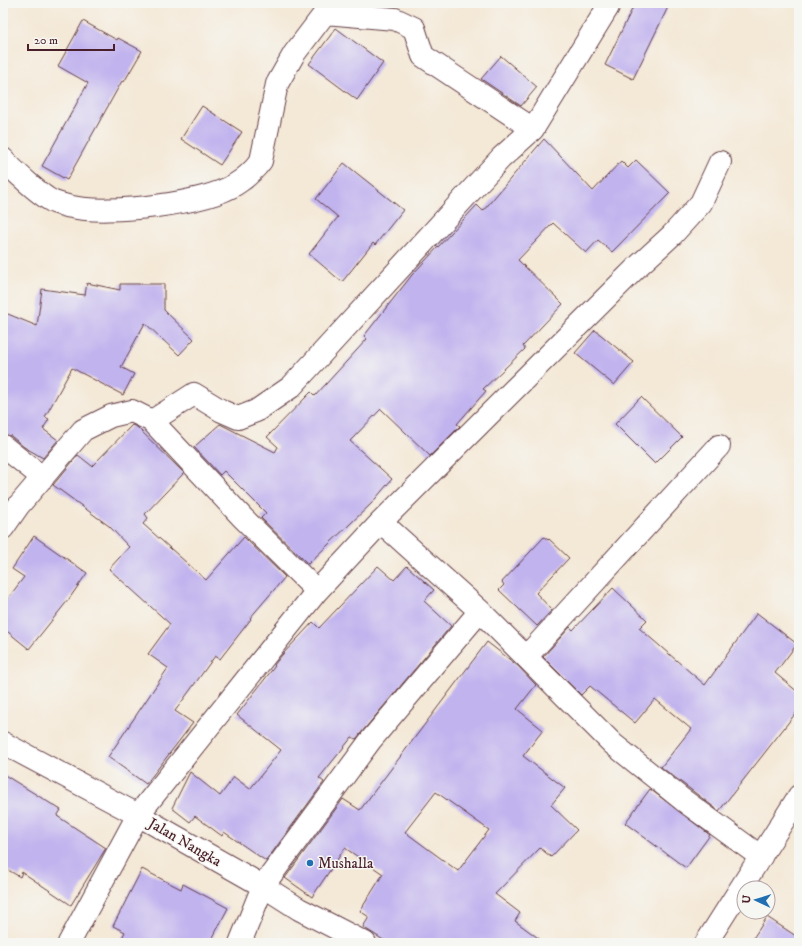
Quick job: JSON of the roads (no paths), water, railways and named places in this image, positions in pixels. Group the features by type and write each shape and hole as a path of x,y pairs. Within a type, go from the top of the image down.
{"street":[{"path":"152,421 194,394 222,411 238,418 256,411 291,387 501,158 533,129 608,6"},
{"path":"3,159 12,169 42,194 53,201 72,208 124,209 179,202 209,196 236,185 253,171 261,161 277,84 294,54 332,8 395,19 414,28 423,56 533,129"},
{"path":"69,943 138,815 317,591 381,522 636,268 672,235 700,203 720,162"},
{"path":"3,528 19,505 83,430 111,416 132,411 152,421 243,518 317,591"},
{"path":"3,446 43,478"},
{"path":"526,657 719,446"},
{"path":"381,522 480,611 613,744 683,800 761,857"},
{"path":"240,943 263,886 370,741 480,611"},
{"name":"Jalan Nangka","path":"3,743 138,815 263,886 298,908 365,943"},
{"path":"706,943 799,796"}],"place":[{"name":"Mushalla","path":"310,863"}]}
